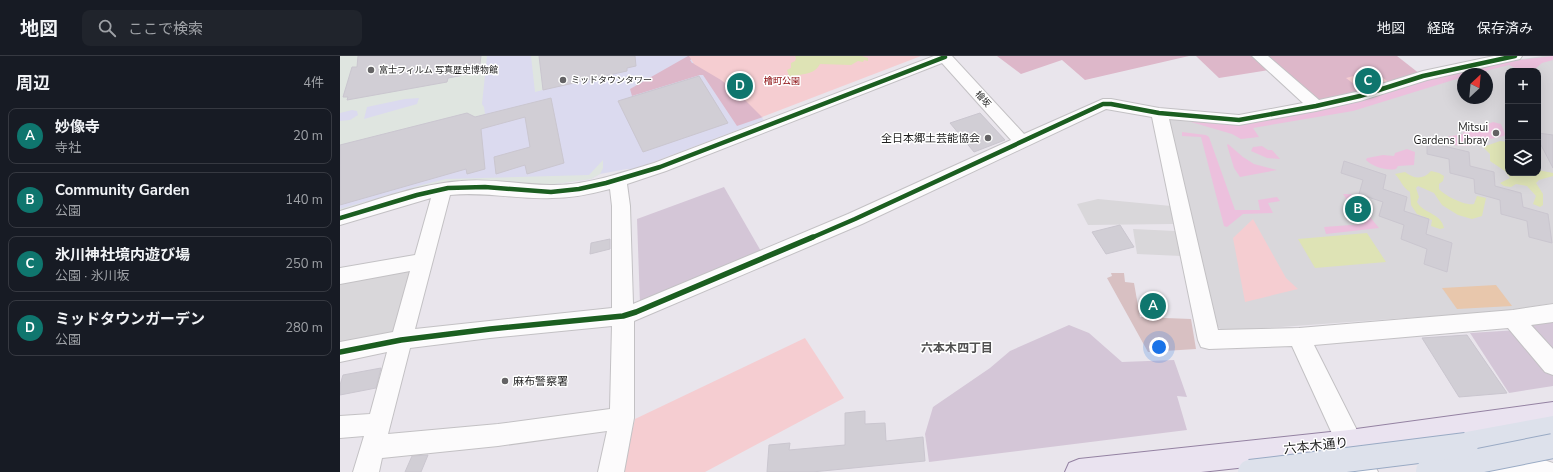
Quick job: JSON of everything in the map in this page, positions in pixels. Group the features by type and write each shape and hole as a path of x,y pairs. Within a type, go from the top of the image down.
{"highway":[{"path":"1466,445 1553,428"},
{"path":"1250,472 1466,445 1553,439"},
{"path":"1424,472 1553,446"},
{"path":"1424,472 1553,457"}],"main road":[{"name":"六本木通り","path":"1079,472 1349,443 1553,414"}],"street":[{"path":"1259,56 1316,106"},
{"path":"340,352 401,340 498,328 624,316 855,219 1103,104 1111,104 1159,113 1239,120 1316,106 1360,96 1483,58 1515,56"},
{"path":"340,218 418,195 463,187 526,192 553,192 618,180 660,166 945,57"},
{"name":"檜坂","path":"945,57 1021,141"},
{"path":"1159,113 1208,338 1212,340 1299,337 1513,319 1553,313"},
{"path":"611,472 622,418 624,316 621,206 618,180"},
{"path":"366,472 442,190"},
{"path":"340,276 423,261"},
{"path":"1513,319 1553,365"},
{"path":"1299,337 1349,443 1365,472"},
{"path":"372,447 498,435 584,425 622,418"},
{"path":"340,427 378,424"},
{"path":"1349,443 1357,453 1375,464 1387,466 1457,456 1544,472"}],"shaded area":[{"path":"340,56 689,56 694,64 737,92 764,120 635,169 600,174 591,179 548,185 474,182 340,213"},
{"path":"340,56 358,56 358,67 352,68 343,97 348,97 347,100 479,72 481,56 487,56 482,104 485,114 475,117 467,113 340,145 340,121 350,120 358,115 357,111 352,110 340,113","holes":["419,98 417,104 364,119 367,107 405,99"]},
{"path":"531,56 539,56 543,90 535,92"},
{"path":"688,56 697,56 690,60 692,63 704,65 741,94 763,117 737,126 703,75 632,96 630,89"},
{"path":"795,56 862,56 868,58 868,61 858,61 851,65 820,64 814,71 791,77 789,76 787,70 791,68 791,63 795,61"},
{"path":"997,56 1189,56 1085,80 1062,60 1021,74"},
{"path":"1196,56 1254,56 1269,70 1219,78"},
{"path":"1265,56 1397,56 1420,74 1316,103"},
{"path":"1553,56 1553,303 1504,311 1223,331 1215,325 1165,119 1245,123 1457,71 1457,104 1493,104 1493,68 1470,68 1486,64"},
{"path":"1553,56 1553,60 1542,63 1536,68 1515,68 1509,65 1493,69 1472,68 1487,64"},
{"path":"1457,72 1457,79 1353,111 1253,128 1259,137 1241,139 1232,134 1191,122 1246,123"},
{"path":"1493,122 1501,124 1505,134 1504,136 1480,141 1480,143 1466,146 1452,144 1444,139 1449,136 1463,134 1464,131 1474,128 1484,127 1485,125"},
{"path":"1182,132 1206,135 1209,137 1235,210 1260,210 1258,200 1277,197 1280,201 1268,203 1273,213 1243,214 1227,227 1224,226 1201,137 1182,136"},
{"path":"1500,141 1505,142 1505,171 1490,161 1490,154 1483,147"},
{"path":"1228,144 1254,164 1277,170 1240,177 1234,168 1227,145"},
{"path":"1262,146 1268,150 1272,150 1280,159 1267,158 1251,151 1253,147"},
{"path":"1407,149 1415,152 1414,165 1398,166 1396,169 1384,169 1366,160 1367,158 1383,155 1394,156 1395,153"},
{"path":"603,160 603,168 600,174 591,179 548,185 474,182 340,213 340,209 446,179 589,175"},
{"path":"1431,171 1444,176 1443,181 1439,184 1439,189 1455,200 1474,204 1477,196 1486,198 1482,216 1472,219 1458,215 1442,205 1434,193 1418,186 1416,188 1419,197 1417,202 1422,208 1437,217 1444,228 1440,229 1431,226 1432,220 1417,214 1411,205 1410,192 1405,188 1395,174 1405,172 1418,178 1425,176"},
{"path":"1541,171 1553,173 1553,176 1539,180 1536,183 1543,194 1543,205 1540,207 1533,204 1536,196 1527,186 1516,184 1511,187 1504,186 1500,183 1510,178 1509,176 1541,176"},
{"path":"724,187 762,253 640,304 637,219"},
{"path":"1343,194 1351,194 1379,228 1326,234 1324,227 1364,224"},
{"path":"1098,199 1171,206 1173,224 1088,225 1077,204"},
{"path":"1133,229 1175,231 1181,256 1137,254"},
{"path":"1367,233 1386,262 1315,268 1298,239"},
{"path":"406,266 412,271 397,330 386,340 340,348 340,278"},
{"path":"1111,273 1124,273 1125,282 1134,283 1140,317 1191,319 1196,349 1148,352 1107,278 1112,276"},
{"path":"1496,285 1512,306 1457,309 1442,288"},
{"path":"1553,319 1553,358 1522,324"},
{"path":"1069,325 1089,333 1122,362 1174,360 1187,397 1177,396 1187,430 929,462 925,434 933,407 990,368 1010,351"},
{"path":"1518,330 1553,373 1553,386 1509,393 1470,333"}],"green space":[{"name":"檜町公園","path":"689,56 921,56 762,117 737,92 721,80 694,64"},
{"path":"1373,71 1390,83 1363,91 1346,78"},
{"path":"1253,219 1286,278 1298,289 1245,302 1233,238"},
{"path":"805,338 844,398 705,472 623,472 635,419"}],"building":[{"path":"358,56 481,56 479,72 448,78 447,82 347,100 348,97 343,97 352,67 357,67"},
{"name":"ミッドタウンタワー","path":"539,56 635,56 636,66 627,68 627,71 543,90"},
{"path":"699,76 728,123 643,152 618,101"},
{"path":"551,98 564,163 527,174 525,165 496,174 494,157 530,147 525,117 481,129 485,169 467,174 466,169 340,205 340,145 467,113 475,117"},
{"path":"980,113 1005,140 974,152 950,123"},
{"path":"1541,133 1553,135 1553,168 1541,145"},
{"path":"1427,142 1469,152 1470,166 1494,172 1495,186 1521,193 1523,207 1548,214 1552,243 1529,237 1527,221 1501,214 1500,200 1475,193 1474,179 1450,173 1449,159 1427,154"},
{"path":"1344,161 1386,175 1383,189 1407,197 1404,211 1429,219 1426,234 1452,243 1447,272 1424,264 1427,249 1401,239 1404,225 1379,216 1383,202 1359,194 1363,180 1341,173"},
{"path":"1120,225 1134,247 1106,254 1092,232"},
{"path":"610,239 610,249 590,254 591,243"},
{"path":"1467,335 1507,393 1459,397 1422,338"},
{"path":"381,368 376,388 340,395 340,385 343,375"},
{"path":"865,411 865,424 885,423 886,441 923,437 925,461 812,472 767,472 769,445 790,443 789,450 845,445 845,413"},
{"path":"428,455 421,472 405,472 412,456"}],"cycle path":[{"path":"340,352 401,340 490,329 623,316 636,312 855,219 1103,104 1111,104 1159,113 1239,120 1316,106 1360,96 1423,76 1515,56"},
{"path":"340,218 401,199 448,188 485,187 551,192 593,187 660,167 945,57"}],"place":[{"name":"富士フィルム 写真歴史博物館","path":"371,70"},
{"name":"ミッドタウンタワー","path":"563,80"},
{"name":"氷川神社境内遊び場","path":"1368,81"},
{"name":"ミッドタウンガーデン","path":"740,86"},
{"name":"Mitsui Gardens Libray","path":"1496,133"},
{"name":"全日本郷土芸能協会","path":"988,138"},
{"name":"Community Garden","path":"1358,209"},
{"name":"妙像寺","path":"1153,306"},
{"name":"麻布警察署","path":"505,381"}],"district":[{"name":"六本木四丁目","path":"957,348"}]}
